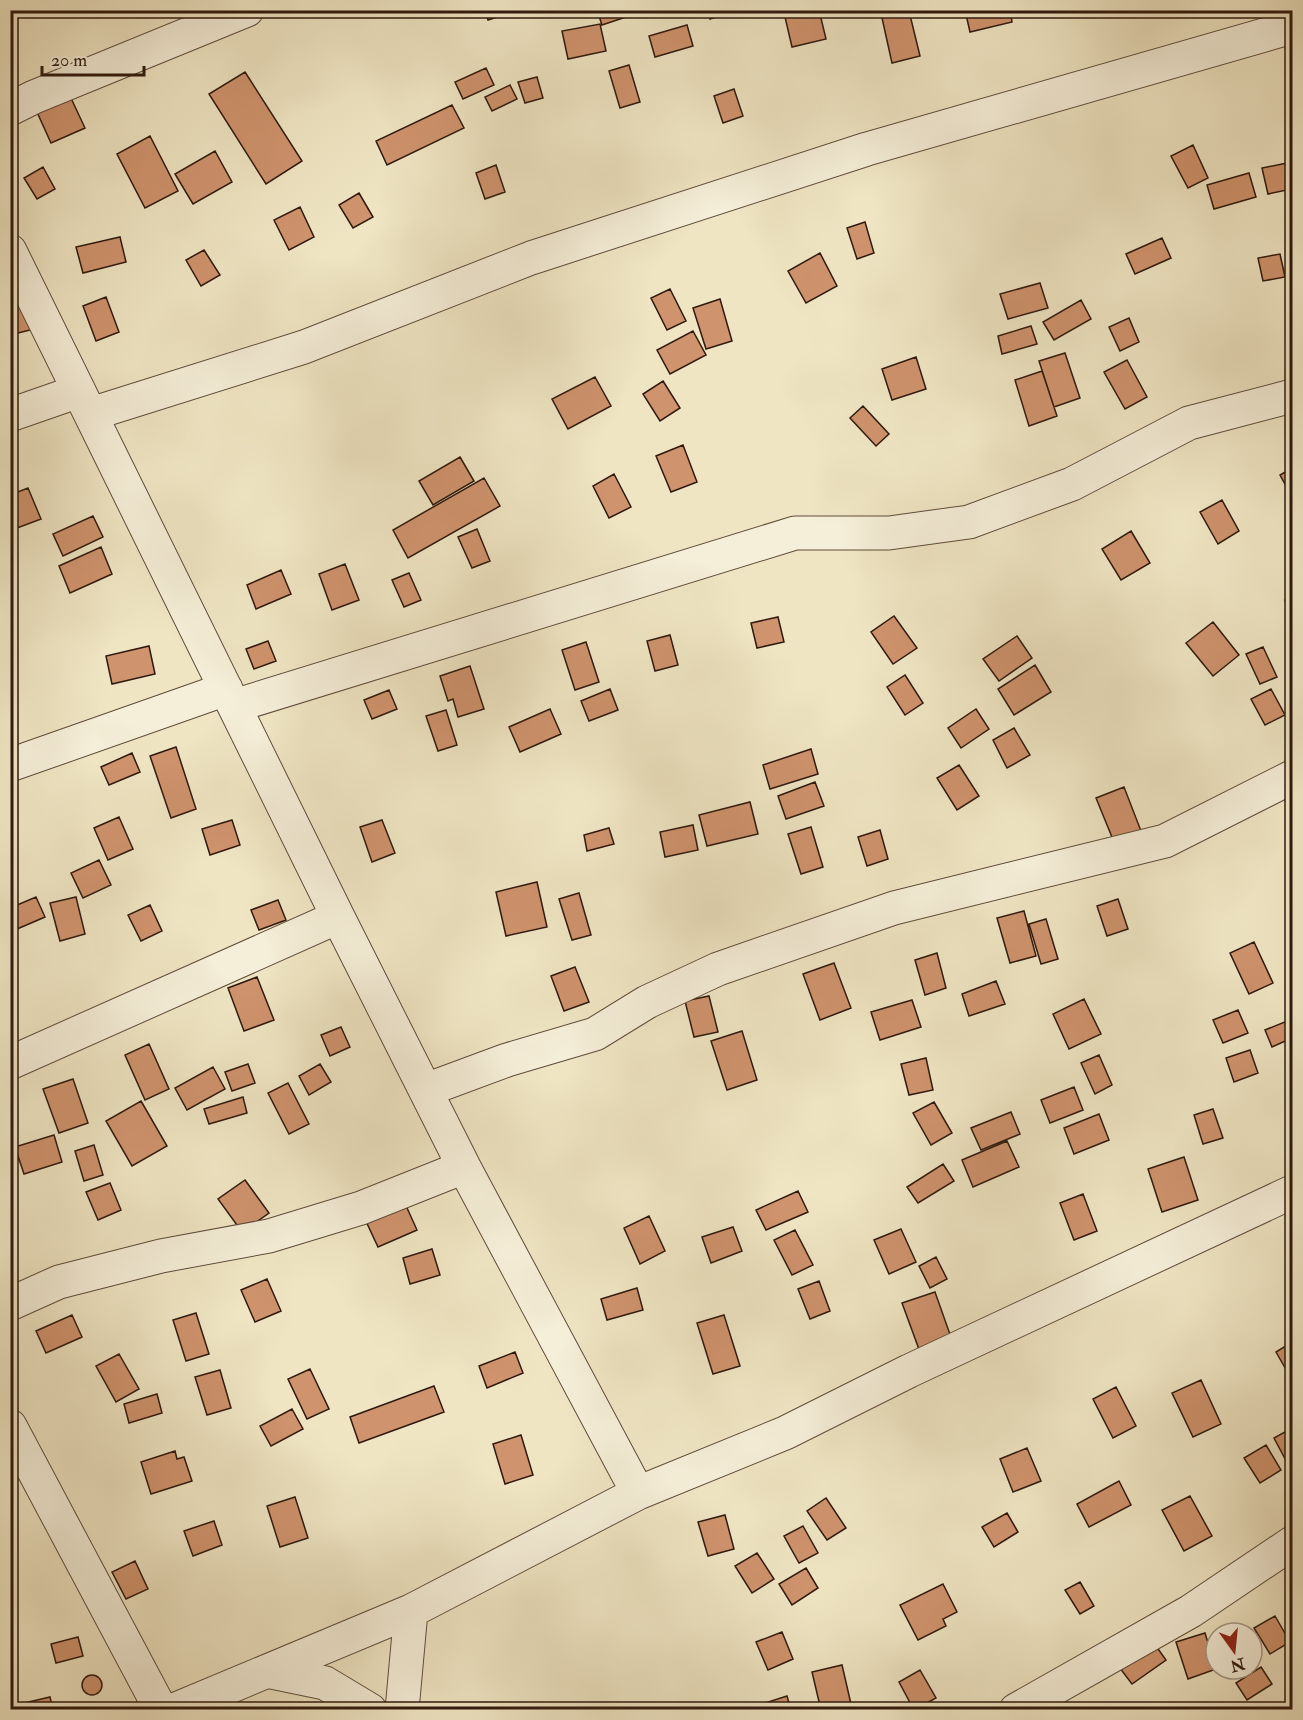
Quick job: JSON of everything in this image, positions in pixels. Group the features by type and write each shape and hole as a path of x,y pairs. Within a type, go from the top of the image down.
{"street":[{"path":"10,109 34,97 248,10"},
{"path":"10,415 85,403 304,347 531,258 867,149 1293,27"},
{"path":"10,251 338,917 464,1167 638,1493"},
{"path":"10,765 230,698 795,533 889,533 969,522 1072,484 1189,423 1293,396"},
{"path":"426,1090 507,1060 595,1034 647,1002 718,969 894,908 1165,841 1293,777"},
{"path":"10,1063 338,917"},
{"path":"10,1304 59,1282 161,1256 270,1236 361,1208 464,1167"},
{"path":"174,1710 411,1611 638,1493 784,1433 909,1371 1293,1192"},
{"path":"10,1426 161,1710"},
{"path":"1016,1710 1191,1611 1293,1543"},
{"path":"402,1710 411,1611"},
{"path":"267,1671 325,1683 370,1710"}],"building":[{"path":"485,10 506,10 507,14 488,20"},
{"path":"597,10 623,10 626,17 602,25"},
{"path":"708,10 738,10 710,19"},
{"path":"810,10 819,10 826,39 792,47 785,17"},
{"path":"965,10 1010,10 1012,22 970,32"},
{"path":"909,11 920,56 892,63 882,18"},
{"path":"600,24 606,51 568,59 562,31"},
{"path":"687,25 693,46 655,57 649,36"},
{"path":"629,65 640,102 620,108 609,71"},
{"path":"486,68 494,85 463,99 455,82"},
{"path":"245,72 302,161 266,184 209,94"},
{"path":"537,77 543,98 525,103 518,82"},
{"path":"510,85 517,99 492,111 485,97"},
{"path":"734,89 743,116 723,123 714,96"},
{"path":"70,96 85,128 51,143 37,112"},
{"path":"452,105 464,128 387,165 376,141"},
{"path":"150,136 178,191 145,208 117,154"},
{"path":"1193,145 1208,178 1188,188 1171,156"},
{"path":"215,151 232,182 193,204 175,174"},
{"path":"1292,162 1292,189 1268,194 1262,168"},
{"path":"496,165 505,192 485,199 476,173"},
{"path":"43,167 55,189 37,199 24,178"},
{"path":"1249,173 1256,197 1214,209 1207,185"},
{"path":"359,193 373,217 353,228 339,205"},
{"path":"300,207 314,237 289,250 274,220"},
{"path":"865,222 874,253 857,259 847,228"},
{"path":"120,237 126,262 83,273 76,247"},
{"path":"1162,238 1171,258 1135,274 1126,254"},
{"path":"204,250 220,275 201,286 186,260"},
{"path":"820,253 837,286 806,303 788,271"},
{"path":"1280,254 1285,277 1263,281 1258,258"},
{"path":"1040,283 1048,308 1008,319 1000,294"},
{"path":"670,289 686,321 667,330 651,298"},
{"path":"106,297 119,332 96,341 83,306"},
{"path":"720,299 732,341 706,349 693,308"},
{"path":"1081,300 1091,319 1054,340 1043,322"},
{"path":"26,301 34,329 10,335 10,305"},
{"path":"1129,318 1139,342 1120,351 1109,327"},
{"path":"1031,326 1037,344 1002,354 998,336"},
{"path":"693,331 706,355 670,374 657,350"},
{"path":"1065,353 1080,398 1054,407 1039,361"},
{"path":"916,357 926,389 892,400 882,369"},
{"path":"1127,360 1147,397 1125,409 1104,372"},
{"path":"1042,371 1057,416 1029,426 1015,380"},
{"path":"595,377 611,406 568,429 552,399"},
{"path":"663,381 680,408 660,421 643,394"},
{"path":"863,406 889,434 876,446 850,418"},
{"path":"683,445 697,482 671,492 656,456"},
{"path":"460,457 474,481 433,505 419,481"},
{"path":"1292,468 1292,497 1280,475"},
{"path":"614,474 631,507 609,518 593,486"},
{"path":"484,478 500,506 408,558 393,530"},
{"path":"28,488 41,519 17,528 10,511 10,495"},
{"path":"1222,500 1239,531 1218,544 1200,512"},
{"path":"93,516 103,537 63,556 53,534"},
{"path":"477,529 490,561 472,568 458,537"},
{"path":"1131,531 1150,563 1121,580 1102,549"},
{"path":"101,547 112,574 70,593 59,566"},
{"path":"345,564 359,600 332,610 319,574"},
{"path":"281,570 291,594 256,609 247,585"},
{"path":"409,573 421,600 404,607 392,580"},
{"path":"1292,598 1292,622 1285,600"},
{"path":"894,616 917,648 893,664 871,632"},
{"path":"778,617 784,642 757,648 751,623"},
{"path":"1213,622 1239,655 1213,676 1186,643"},
{"path":"670,635 678,665 655,671 647,641"},
{"path":"1017,636 1032,658 999,681 983,659"},
{"path":"268,641 276,661 254,669 246,649"},
{"path":"586,642 599,682 575,690 562,650"},
{"path":"149,646 155,674 112,684 106,656"},
{"path":"1263,647 1277,677 1260,684 1246,654"},
{"path":"1035,665 1051,692 1014,715 998,689"},
{"path":"470,666 484,709 458,717 453,699 448,701 440,676"},
{"path":"905,675 923,703 905,715 887,687"},
{"path":"610,689 618,710 589,721 581,701"},
{"path":"1271,689 1285,715 1265,725 1251,699"},
{"path":"389,690 397,709 372,719 364,700"},
{"path":"550,709 561,734 520,752 509,727"},
{"path":"976,709 989,729 961,748 948,728"},
{"path":"446,710 457,745 438,751 426,716"},
{"path":"1014,728 1030,755 1007,768 993,740"},
{"path":"176,747 196,809 171,818 150,756"},
{"path":"811,749 818,774 770,789 763,765"},
{"path":"132,753 140,772 109,785 101,767"},
{"path":"959,765 979,796 957,810 937,778"},
{"path":"815,782 824,806 786,819 778,796"},
{"path":"1124,787 1141,831 1114,842 1096,798"},
{"path":"750,802 758,834 707,846 699,815"},
{"path":"119,817 133,849 108,860 94,828"},
{"path":"232,820 240,845 210,855 202,829"},
{"path":"382,820 395,853 372,862 360,827"},
{"path":"693,825 698,850 665,857 660,832"},
{"path":"811,827 823,867 801,874 788,834"},
{"path":"609,828 614,844 587,851 584,835"},
{"path":"880,830 888,859 867,866 858,837"},
{"path":"99,860 111,885 83,898 71,873"},
{"path":"537,882 547,927 506,936 496,892"},
{"path":"579,893 591,935 572,940 559,899"},
{"path":"36,897 45,917 10,932 10,908"},
{"path":"76,897 85,934 60,941 50,903"},
{"path":"1118,899 1128,929 1107,936 1097,906"},
{"path":"278,900 286,920 259,930 251,910"},
{"path":"150,905 162,931 141,941 128,915"},
{"path":"1024,911 1036,956 1010,963 997,918"},
{"path":"1046,919 1058,959 1041,964 1029,924"},
{"path":"1254,942 1273,983 1249,994 1230,953"},
{"path":"937,953 946,988 925,995 915,960"},
{"path":"834,963 851,1008 820,1020 803,974"},
{"path":"575,967 589,1002 564,1011 551,976"},
{"path":"257,977 274,1020 244,1031 228,988"},
{"path":"996,981 1005,1004 969,1016 962,994"},
{"path":"709,996 718,1032 694,1037 685,1001"},
{"path":"1084,999 1101,1034 1069,1049 1053,1014"},
{"path":"912,1000 921,1027 880,1040 871,1012"},
{"path":"1238,1010 1248,1033 1223,1043 1213,1020"},
{"path":"1292,1019 1292,1038 1272,1047 1265,1030"},
{"path":"341,1027 350,1047 330,1056 321,1035"},
{"path":"742,1031 757,1080 727,1090 711,1041"},
{"path":"149,1044 169,1089 145,1100 125,1055"},
{"path":"1250,1050 1258,1073 1234,1082 1226,1058"},
{"path":"1099,1055 1112,1085 1095,1094 1081,1063"},
{"path":"926,1058 933,1090 909,1095 901,1064"},
{"path":"248,1064 255,1083 232,1091 225,1072"},
{"path":"320,1064 331,1082 309,1095 299,1076"},
{"path":"213,1067 225,1089 187,1110 175,1088"},
{"path":"73,1079 88,1123 59,1133 43,1089"},
{"path":"288,1083 309,1124 289,1134 268,1093"},
{"path":"1074,1087 1083,1110 1050,1123 1041,1100"},
{"path":"243,1097 247,1113 209,1124 204,1109"},
{"path":"141,1101 167,1146 132,1166 106,1121"},
{"path":"934,1102 952,1133 931,1145 913,1113"},
{"path":"1213,1109 1223,1138 1203,1144 1194,1115"},
{"path":"1011,1112 1020,1134 981,1150 971,1128"},
{"path":"1099,1114 1109,1140 1074,1154 1064,1128"},
{"path":"54,1135 62,1162 24,1174 15,1147"},
{"path":"1007,1141 1019,1167 973,1187 962,1160"},
{"path":"94,1145 103,1175 84,1181 75,1151"},
{"path":"1184,1157 1198,1200 1162,1212 1148,1169"},
{"path":"943,1164 954,1181 918,1203 907,1187"},
{"path":"245,1180 269,1213 242,1232 218,1199"},
{"path":"110,1183 121,1210 98,1220 86,1192"},
{"path":"798,1191 808,1212 766,1230 756,1210"},
{"path":"1083,1194 1097,1231 1074,1240 1060,1203"},
{"path":"403,1199 417,1230 378,1247 364,1217"},
{"path":"649,1216 665,1251 640,1264 624,1228"},
{"path":"733,1227 742,1251 711,1263 702,1237"},
{"path":"901,1229 916,1262 889,1274 874,1240"},
{"path":"795,1230 813,1265 792,1275 774,1240"},
{"path":"432,1249 440,1275 410,1284 403,1258"},
{"path":"936,1257 947,1279 930,1288 919,1266"},
{"path":"267,1279 281,1311 255,1322 241,1290"},
{"path":"819,1281 830,1311 810,1319 798,1289"},
{"path":"637,1288 643,1310 607,1320 601,1299"},
{"path":"935,1292 952,1340 920,1352 902,1303"},
{"path":"196,1313 209,1354 186,1361 173,1320"},
{"path":"72,1315 82,1337 46,1353 36,1331"},
{"path":"724,1315 740,1366 713,1374 697,1323"},
{"path":"1292,1342 1292,1370 1288,1373 1276,1352"},
{"path":"515,1352 523,1373 487,1388 479,1366"},
{"path":"119,1354 139,1389 116,1402 96,1366"},
{"path":"310,1369 329,1409 307,1419 288,1379"},
{"path":"220,1370 231,1408 207,1415 195,1377"},
{"path":"1201,1380 1221,1424 1193,1437 1172,1393"},
{"path":"434,1386 444,1412 359,1443 350,1417"},
{"path":"1116,1387 1136,1426 1113,1438 1093,1399"},
{"path":"157,1394 162,1413 129,1423 124,1404"},
{"path":"292,1409 303,1429 271,1446 260,1426"},
{"path":"1292,1428 1292,1469 1291,1470 1274,1438"},
{"path":"521,1435 533,1475 505,1484 493,1444"},
{"path":"1266,1445 1281,1470 1260,1483 1244,1458"},
{"path":"1027,1448 1041,1481 1013,1492 1000,1459"},
{"path":"175,1451 177,1459 184,1457 192,1481 151,1494 141,1462"},
{"path":"1119,1481 1131,1505 1089,1527 1077,1504"},
{"path":"1190,1496 1212,1536 1184,1551 1162,1510"},
{"path":"295,1497 308,1538 280,1547 267,1506"},
{"path":"826,1498 846,1528 827,1540 807,1511"},
{"path":"1007,1513 1018,1532 994,1547 982,1527"},
{"path":"725,1515 734,1549 708,1556 698,1522"},
{"path":"214,1521 222,1545 193,1556 184,1531"},
{"path":"803,1526 818,1553 799,1563 784,1536"},
{"path":"757,1553 774,1579 752,1593 735,1566"},
{"path":"135,1561 148,1589 126,1599 112,1572"},
{"path":"806,1568 818,1588 792,1605 779,1584"},
{"path":"1080,1582 1094,1606 1080,1614 1065,1590"},
{"path":"943,1584 957,1612 943,1619 946,1626 918,1640 900,1605"},
{"path":"1275,1616 1290,1642 1270,1654 1264,1644 1264,1622"},
{"path":"782,1632 793,1659 768,1670 756,1642"},
{"path":"1204,1633 1204,1673 1188,1679 1176,1642"},
{"path":"78,1637 83,1656 56,1663 51,1644"},
{"path":"1151,1639 1166,1660 1132,1684 1116,1663"},
{"path":"842,1665 851,1704 821,1710 812,1672"},
{"path":"920,1670 936,1698 914,1710 899,1682"},
{"path":"1264,1672 1272,1684 1247,1700 1236,1683 1264,1681"},
{"path":"92,1675 99,1678 102,1685 99,1692 92,1695 85,1692 82,1685 85,1678"},
{"path":"787,1696 791,1710 760,1710 759,1705"},
{"path":"50,1697 53,1710 25,1710 24,1703"}]}
